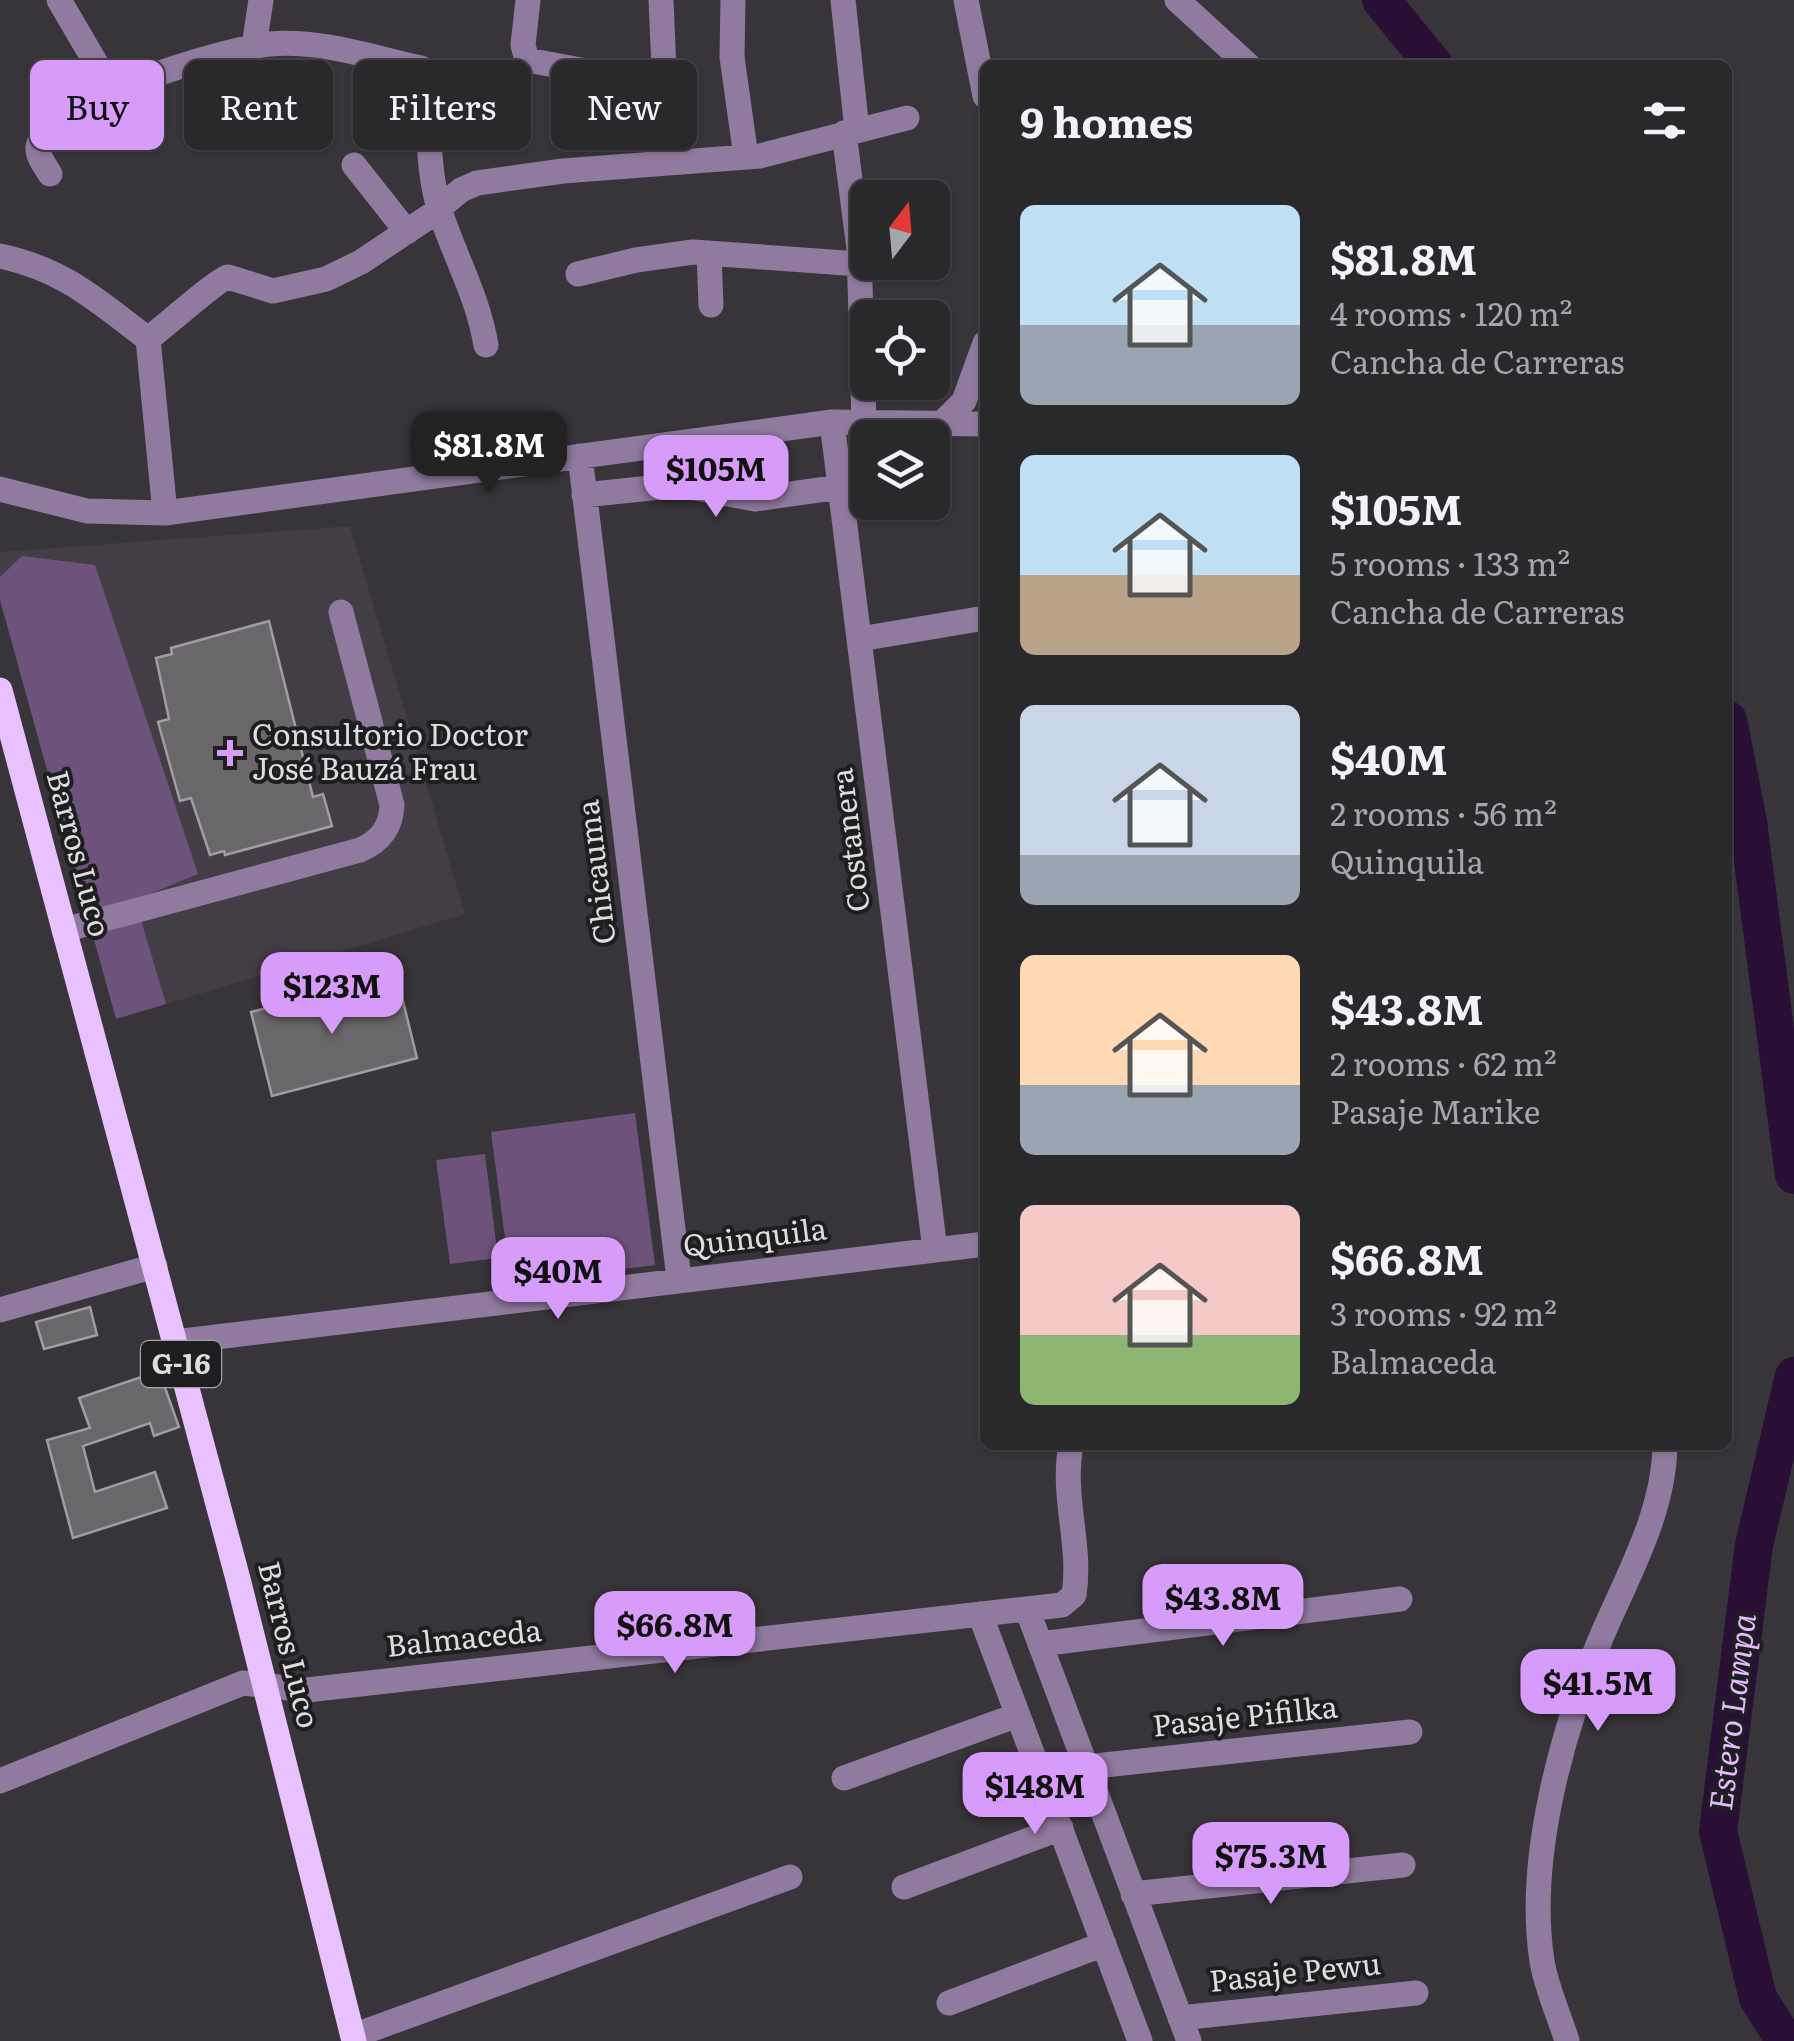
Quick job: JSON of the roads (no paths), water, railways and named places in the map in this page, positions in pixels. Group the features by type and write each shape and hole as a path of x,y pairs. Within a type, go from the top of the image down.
{"main road":[{"name":"Barros Luco","path":"0,690 175,1342 353,2038"}],"street":[{"path":"59,0 94,60"},
{"path":"254,46 261,0"},
{"path":"528,0 523,45 527,60 551,65"},
{"path":"660,0 668,163"},
{"path":"733,0 732,58 746,157"},
{"path":"843,0 853,180"},
{"path":"966,0 980,71"},
{"path":"1177,0 1243,60"},
{"path":"164,73 274,43 428,72 429,163 439,209 480,309 486,345"},
{"path":"148,339 196,303 220,278 228,277 259,289 288,289 326,278 361,262 439,209 460,190 477,183 746,157 908,118"},
{"path":"38,150 50,174"},
{"path":"354,166 407,232"},
{"path":"578,274 652,257 708,253 850,263"},
{"path":"708,253 710,305"},
{"path":"0,256 65,277 148,339 165,513"},
{"path":"860,280 864,420"},
{"path":"945,420 964,401 980,357"},
{"name":"Costanera","path":"832,422 934,1250"},
{"path":"0,489 87,511 165,513 850,423"},
{"path":"950,426 980,424"},
{"name":"Chicauma","path":"580,456 679,1280"},
{"path":"584,495 679,486 755,499 840,487"},
{"path":"64,930 360,850 379,838 390,822 392,804 341,612"},
{"path":"860,640 980,619"},
{"name":"Quinquila","path":"175,1342 980,1245"},
{"path":"0,1310 154,1266"},
{"name":"Balmaceda","path":"0,1781 236,1685 307,1690 1062,1606 1071,1600 1076,1577 1066,1482 1070,1450"},
{"path":"1568,2041 1542,1962 1539,1870 1556,1780 1589,1665 1653,1518 1663,1450"},
{"path":"1005,1680 1044,1655 1400,1599"},
{"path":"1027,1609 1184,2029"},
{"path":"980,1614 1140,2041"},
{"path":"844,1778 1018,1715"},
{"name":"Pasaje Pifilka","path":"1086,1768 1410,1732"},
{"path":"904,1887 1060,1828"},
{"path":"1134,1894 1403,1865"},
{"path":"353,2038 790,1877"},
{"path":"949,2003 1104,1944"},
{"name":"Pasaje Pewu","path":"1184,2029 1416,1993"}],"waterway":[{"name":"Estero Lampa","path":"1381,0 1430,60"},
{"name":"Estero Lampa","path":"1732,740 1748,822 1794,1175"},
{"name":"Estero Lampa","path":"1785,2041 1758,1998 1718,1831 1754,1545 1794,1376"}],"place":[{"name":"Consultorio Doctor José Bauzá Frau","path":"230,753"}]}
